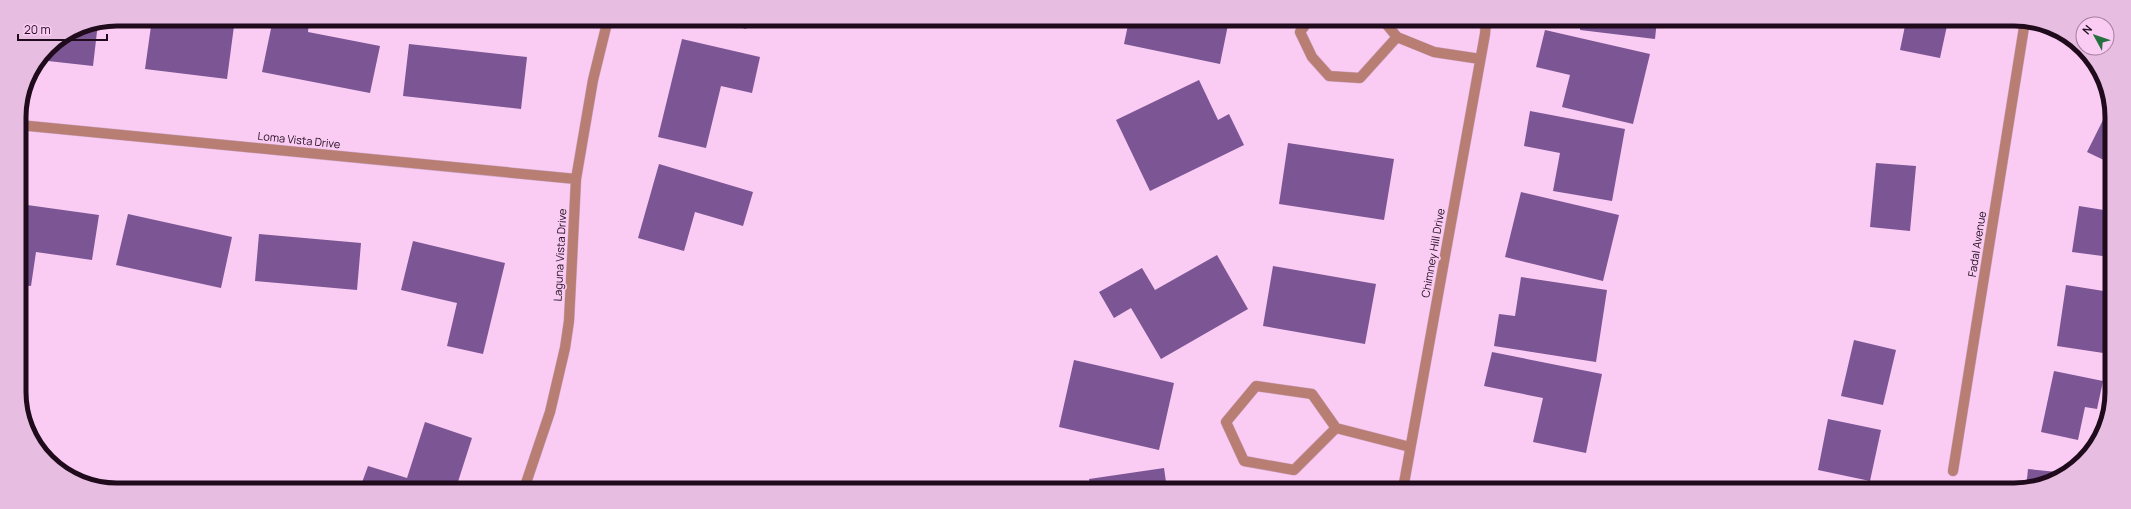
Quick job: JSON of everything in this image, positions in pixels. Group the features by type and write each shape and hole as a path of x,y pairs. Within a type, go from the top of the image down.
{"street":[{"name":"Laguna Vista Drive","path":"526,483 550,412 565,348 569,321 576,178 593,80 606,26"},
{"path":"1304,26 1300,32 1312,57 1329,76 1360,78 1397,37"},
{"path":"1388,26 1397,37 1434,52 1480,59"},
{"name":"Chimney Hill Drive","path":"1404,483 1485,26"},
{"name":"Fadal Avenue","path":"1953,470 2024,27"},
{"name":"Loma Vista Drive","path":"26,126 576,178"},
{"path":"1336,428 1294,470 1244,461 1226,422 1256,386 1312,394 1336,428 1410,447"}],"building":[{"path":"151,26 234,26 227,79 145,69"},
{"path":"272,26 309,26 308,32 380,46 370,93 262,72"},
{"path":"736,26 747,26 746,29"},
{"path":"1128,26 1228,26 1220,64 1124,44"},
{"path":"1580,26 1656,26 1655,39 1580,30"},
{"path":"1905,26 1947,26 1940,58 1900,50"},
{"path":"97,28 93,66 46,61 67,41 82,33"},
{"path":"1545,30 1650,54 1633,124 1562,107 1570,75 1536,67"},
{"path":"682,39 760,57 752,93 721,86 706,148 658,137"},
{"path":"409,44 527,57 521,109 403,96"},
{"path":"1199,80 1218,120 1229,114 1244,145 1150,191 1116,120"},
{"path":"1530,111 1625,129 1612,201 1553,191 1560,153 1524,146"},
{"path":"2105,116 2105,161 2087,152"},
{"path":"1288,143 1394,159 1384,220 1279,204"},
{"path":"1876,163 1916,166 1910,231 1870,227"},
{"path":"659,164 753,192 743,226 695,212 684,251 638,238"},
{"path":"1521,192 1619,215 1603,281 1505,257"},
{"path":"26,205 99,215 92,260 36,252 31,286 26,286"},
{"path":"2079,206 2105,210 2105,256 2072,252"},
{"path":"128,214 232,237 221,288 116,265"},
{"path":"259,234 361,243 357,290 255,281"},
{"path":"413,241 505,263 483,354 447,346 457,303 401,290"},
{"path":"1217,255 1248,309 1161,359 1131,308 1114,318 1099,292 1142,268 1155,290"},
{"path":"1273,266 1376,284 1365,344 1263,326"},
{"path":"1521,277 1607,290 1596,362 1494,346 1499,314 1515,316"},
{"path":"2066,285 2105,291 2105,353 2057,346"},
{"path":"1854,340 1896,350 1883,405 1841,396"},
{"path":"1492,352 1602,374 1586,453 1533,442 1543,398 1484,386"},
{"path":"1074,360 1174,383 1159,450 1059,427"},
{"path":"2054,371 2103,381 2097,409 2085,407 2078,440 2041,432"},
{"path":"1828,419 1881,430 1870,481 1818,470"},
{"path":"425,422 472,438 458,483 362,483 368,466 407,478"},
{"path":"1164,468 1166,483 1090,483 1089,479"},
{"path":"2028,469 2057,472 2037,480 2027,482"}]}
